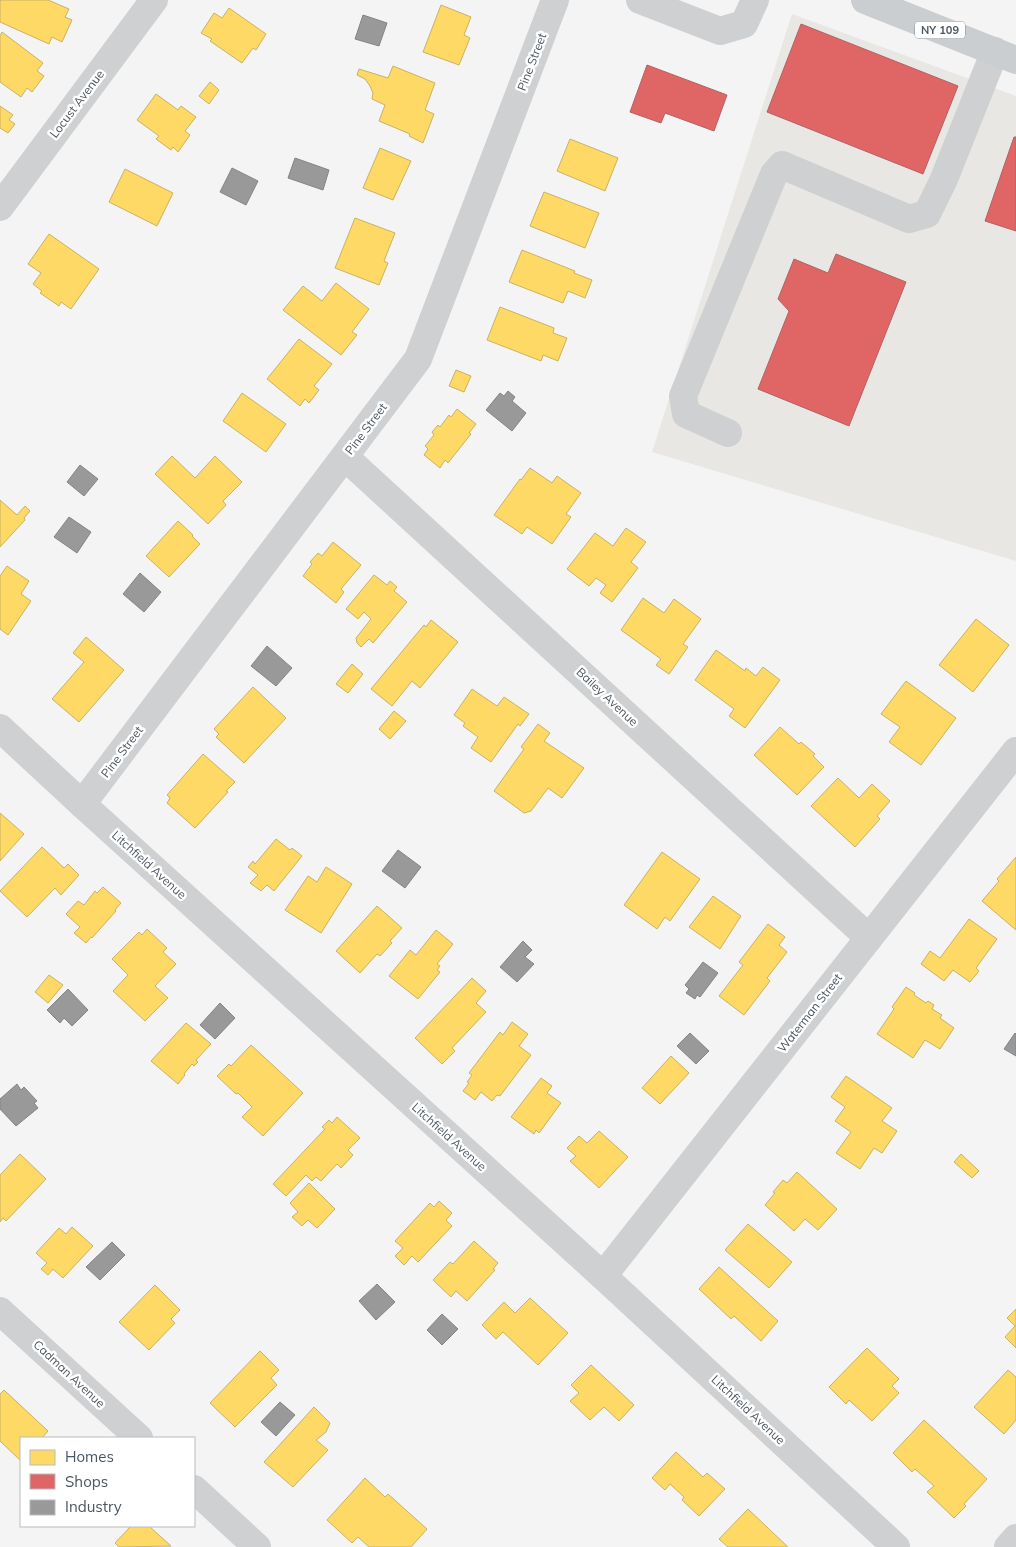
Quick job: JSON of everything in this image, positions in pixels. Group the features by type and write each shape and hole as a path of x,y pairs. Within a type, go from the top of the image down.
{"main road":[{"name":"NY 109","path":"865,0 1005,56"}],"street":[{"name":"Locust Avenue","path":"0,208 154,0"},
{"name":"Pine Street","path":"82,804 418,359 555,0"},
{"path":"640,0 720,31 744,24 755,0"},
{"path":"728,433 686,414 683,396 774,174 782,165 909,219 928,214 1005,56"},
{"name":"Bailey Avenue","path":"345,457 869,938"},
{"name":"Litchfield Avenue","path":"0,728 603,1276 896,1547"},
{"name":"Waterman Street","path":"603,1276 1016,751"},
{"name":"Cadman Avenue","path":"0,1310 138,1437"},
{"path":"195,1490 257,1547"},
{"path":"1008,1547 1016,1538"}],"shaded area":[{"path":"792,14 1016,96 1016,561 652,452"}],"building: Homes":[{"path":"1,0 48,0 69,9 65,17 72,20 62,42 52,37 49,44 0,22"},
{"path":"441,5 471,17 464,35 470,38 459,65 423,52"},
{"path":"229,8 266,34 256,50 253,48 242,63 210,41 212,39 201,33 214,13 222,18"},
{"path":"2,32 43,63 37,71 44,76 32,92 27,88 21,97 0,82 0,36"},
{"path":"393,66 435,83 425,110 434,114 423,143 409,136 410,134 379,121 385,105 372,99 373,93 370,86 365,79 357,75 359,69 388,78"},
{"path":"210,82 219,90 209,104 199,96"},
{"path":"156,94 178,110 181,106 196,117 185,131 190,135 178,152 173,147 171,150 156,139 159,136 137,120"},
{"path":"0,106 13,115 9,120 15,124 8,133 0,128"},
{"path":"570,139 618,158 605,191 557,171"},
{"path":"380,148 411,161 393,200 363,188"},
{"path":"125,169 173,193 157,226 109,202"},
{"path":"544,192 599,213 585,248 530,226"},
{"path":"355,218 395,233 384,261 388,263 379,285 335,268"},
{"path":"49,234 99,269 71,309 61,302 59,306 40,293 42,291 33,284 41,273 28,264"},
{"path":"522,250 575,271 574,273 592,280 585,298 568,291 563,303 509,282"},
{"path":"336,283 369,309 352,332 357,335 341,355 283,310 303,286 322,301"},
{"path":"500,307 554,328 553,333 567,338 558,361 543,355 541,361 487,340"},
{"path":"299,339 332,364 314,386 319,390 309,403 305,399 300,406 267,379"},
{"path":"456,370 471,376 464,392 449,386"},
{"path":"242,393 286,424 266,452 223,421"},
{"path":"457,409 476,424 469,433 471,434 448,463 445,460 440,468 424,455 428,449 425,446 434,435 432,432 438,425 440,427 449,415 451,417"},
{"path":"172,456 195,478 215,456 242,482 223,501 226,505 208,524 155,474"},
{"path":"530,468 552,483 557,476 581,493 566,514 571,517 552,544 527,527 522,534 494,515"},
{"path":"0,500 17,515 25,506 30,511 24,518 25,520 0,547"},
{"path":"178,521 200,544 169,577 146,556"},
{"path":"626,528 646,542 631,562 638,568 612,602 600,593 606,585 596,578 589,586 567,569 595,533 613,546"},
{"path":"333,542 361,565 341,589 344,592 336,603 303,576 312,564 310,562 318,553 322,556"},
{"path":"7,566 29,581 21,594 31,601 8,635 0,629 0,576"},
{"path":"374,575 387,585 390,581 397,587 394,591 407,602 373,643 369,639 361,647 357,643 356,638 371,619 364,612 358,619 346,609"},
{"path":"643,598 664,613 674,599 701,619 683,644 688,647 669,674 656,665 661,659 621,630"},
{"path":"976,619 1009,645 973,692 939,665"},
{"path":"431,620 458,642 420,688 412,681 392,706 371,689 424,625 426,627"},
{"path":"86,637 124,670 79,722 52,699 84,662 73,653"},
{"path":"716,650 745,671 746,668 756,676 763,667 780,680 745,728 729,716 734,709 695,680"},
{"path":"352,664 363,674 348,693 336,684"},
{"path":"906,681 956,718 921,765 889,742 900,727 881,714"},
{"path":"253,687 286,718 244,763 216,737 219,734 214,729"},
{"path":"472,689 497,706 504,697 529,714 520,726 518,724 491,762 471,748 478,737 463,726 465,723 454,715"},
{"path":"394,711 406,721 390,739 379,729"},
{"path":"538,724 550,733 544,741 584,768 562,798 548,788 531,811 524,813 494,791 524,749 521,747"},
{"path":"780,727 799,744 801,742 815,754 813,756 824,767 797,795 754,755"},
{"path":"203,754 235,782 195,828 167,803 170,798 167,795"},
{"path":"838,778 859,798 872,784 890,801 877,816 880,819 855,847 811,806"},
{"path":"0,813 24,834 0,861"},
{"path":"276,839 290,850 292,848 302,856 274,891 267,885 261,891 250,883 258,875 248,867 253,861 255,864"},
{"path":"42,847 64,868 68,864 79,875 61,895 55,888 27,917 0,891"},
{"path":"662,852 700,879 670,921 665,917 657,929 624,905"},
{"path":"1016,857 1016,930 982,901 999,881 997,879"},
{"path":"326,867 352,884 321,933 285,910 308,876 317,882"},
{"path":"103,887 121,903 116,911 86,943 74,933 80,927 66,914 78,901 84,905 95,891 97,893"},
{"path":"713,896 741,916 720,949 689,927"},
{"path":"377,906 402,928 380,956 377,954 360,973 336,951"},
{"path":"969,919 997,939 976,968 979,971 970,982 953,970 944,981 921,964 930,951 940,958"},
{"path":"768,924 785,937 779,945 787,952 767,978 770,981 744,1015 719,996 743,965 739,962"},
{"path":"147,929 167,948 163,952 176,964 155,986 168,998 145,1021 113,991 128,975 112,959 139,932 142,935"},
{"path":"436,930 453,944 437,964 440,966 437,970 440,972 418,999 389,976 410,950 416,955"},
{"path":"49,975 63,985 48,1003 35,992"},
{"path":"472,978 486,991 476,1003 486,1012 452,1048 455,1051 442,1064 415,1038"},
{"path":"906,987 926,1003 928,1001 934,1005 932,1009 942,1015 940,1018 954,1028 940,1049 925,1040 913,1058 877,1034"},
{"path":"512,1022 528,1034 519,1046 531,1055 500,1096 497,1095 492,1101 481,1092 475,1100 463,1091 472,1075 469,1073 500,1032 503,1035"},
{"path":"186,1023 211,1044 196,1060 198,1062 194,1066 192,1064 178,1084 151,1061"},
{"path":"251,1045 303,1093 263,1136 242,1117 252,1107 217,1076 229,1064 231,1066"},
{"path":"671,1056 689,1073 660,1104 642,1088"},
{"path":"846,1076 892,1108 882,1121 897,1131 882,1153 874,1148 860,1169 836,1153 851,1132 835,1121 845,1107 831,1097"},
{"path":"541,1078 552,1086 547,1093 561,1103 539,1133 536,1130 534,1134 511,1117"},
{"path":"337,1117 360,1138 348,1150 353,1155 341,1168 337,1164 321,1181 316,1177 312,1181 306,1175 286,1196 273,1184 325,1129 322,1127 329,1120 332,1123"},
{"path":"599,1131 628,1157 599,1188 570,1161 576,1156 567,1148 579,1136 587,1143"},
{"path":"20,1154 46,1179 6,1221 3,1218 0,1222 0,1175"},
{"path":"961,1154 979,1171 972,1178 954,1162"},
{"path":"797,1172 837,1209 818,1230 805,1219 794,1231 765,1205 783,1180 787,1183"},
{"path":"309,1183 335,1209 317,1228 308,1220 302,1226 292,1217 298,1212 290,1203"},
{"path":"439,1201 452,1213 446,1220 452,1226 418,1262 412,1256 404,1265 395,1256 403,1248 395,1241 430,1203 434,1207"},
{"path":"748,1224 792,1262 769,1288 725,1250"},
{"path":"72,1227 93,1246 63,1278 53,1269 48,1275 41,1269 47,1263 36,1253 59,1228 66,1234"},
{"path":"474,1241 498,1263 493,1269 495,1270 467,1301 456,1291 451,1297 433,1280 450,1262 453,1264"},
{"path":"719,1267 778,1321 761,1341 734,1316 731,1319 699,1289"},
{"path":"155,1285 180,1310 171,1319 175,1323 149,1350 119,1322"},
{"path":"530,1298 568,1333 538,1365 503,1332 496,1339 482,1325 504,1302 515,1313"},
{"path":"1016,1309 1016,1348 1005,1337 1015,1326 1007,1318"},
{"path":"867,1348 899,1379 892,1386 899,1393 872,1421 849,1400 846,1404 829,1387"},
{"path":"260,1351 279,1370 271,1378 277,1385 235,1427 210,1403"},
{"path":"591,1365 634,1405 619,1421 604,1407 590,1420 570,1401 579,1393 571,1385"},
{"path":"1008,1370 1016,1377 1016,1420 1004,1434 974,1407"},
{"path":"4,1390 48,1431 43,1437 20,1437 20,1460 0,1441 0,1394"},
{"path":"314,1407 330,1423 326,1432 316,1440 328,1450 293,1487 264,1462"},
{"path":"924,1420 987,1479 954,1518 927,1492 934,1486 915,1469 912,1472 893,1453"},
{"path":"676,1452 703,1477 707,1473 725,1489 699,1516 682,1500 684,1497 670,1484 665,1490 652,1478"},
{"path":"365,1478 385,1497 388,1494 427,1529 411,1547 369,1547 358,1537 352,1543 327,1520"},
{"path":"748,1509 788,1547 728,1547 719,1539"},
{"path":"130,1527 150,1527 171,1546 119,1547 115,1543"}],"building: Shops":[{"path":"801,24 958,86 923,174 767,112"},
{"path":"647,65 727,95 714,131 665,113 661,123 630,112"},
{"path":"1014,137 1016,137 1016,231 985,221"},
{"path":"836,254 906,282 849,426 758,389 789,311 778,299 794,259 828,273"}],"building: Industry":[{"path":"363,15 387,23 379,46 355,39"},
{"path":"295,158 329,170 323,190 288,178"},
{"path":"232,168 258,181 246,205 220,192"},
{"path":"508,391 515,397 512,401 526,413 512,431 486,410 500,393 504,396"},
{"path":"80,465 98,479 84,496 67,482"},
{"path":"69,517 91,532 77,553 54,537"},
{"path":"140,573 161,592 144,612 123,594"},
{"path":"267,646 292,668 276,686 251,666"},
{"path":"398,850 421,867 405,888 382,871"},
{"path":"523,941 532,950 525,957 534,964 517,982 500,967"},
{"path":"703,962 718,973 700,997 697,995 695,999 686,993 689,989 685,985"},
{"path":"68,989 88,1010 72,1026 64,1018 60,1023 47,1010"},
{"path":"220,1003 235,1018 215,1039 200,1025"},
{"path":"690,1033 709,1051 696,1064 677,1046"},
{"path":"1016,1034 1016,1056 1004,1049"},
{"path":"17,1084 21,1090 24,1087 37,1101 34,1103 38,1108 16,1126 0,1109 0,1099"},
{"path":"112,1242 125,1255 100,1280 86,1267"},
{"path":"377,1284 395,1302 376,1320 359,1301"},
{"path":"442,1314 458,1329 442,1345 427,1330"},
{"path":"280,1402 295,1415 276,1436 261,1422"}]}
